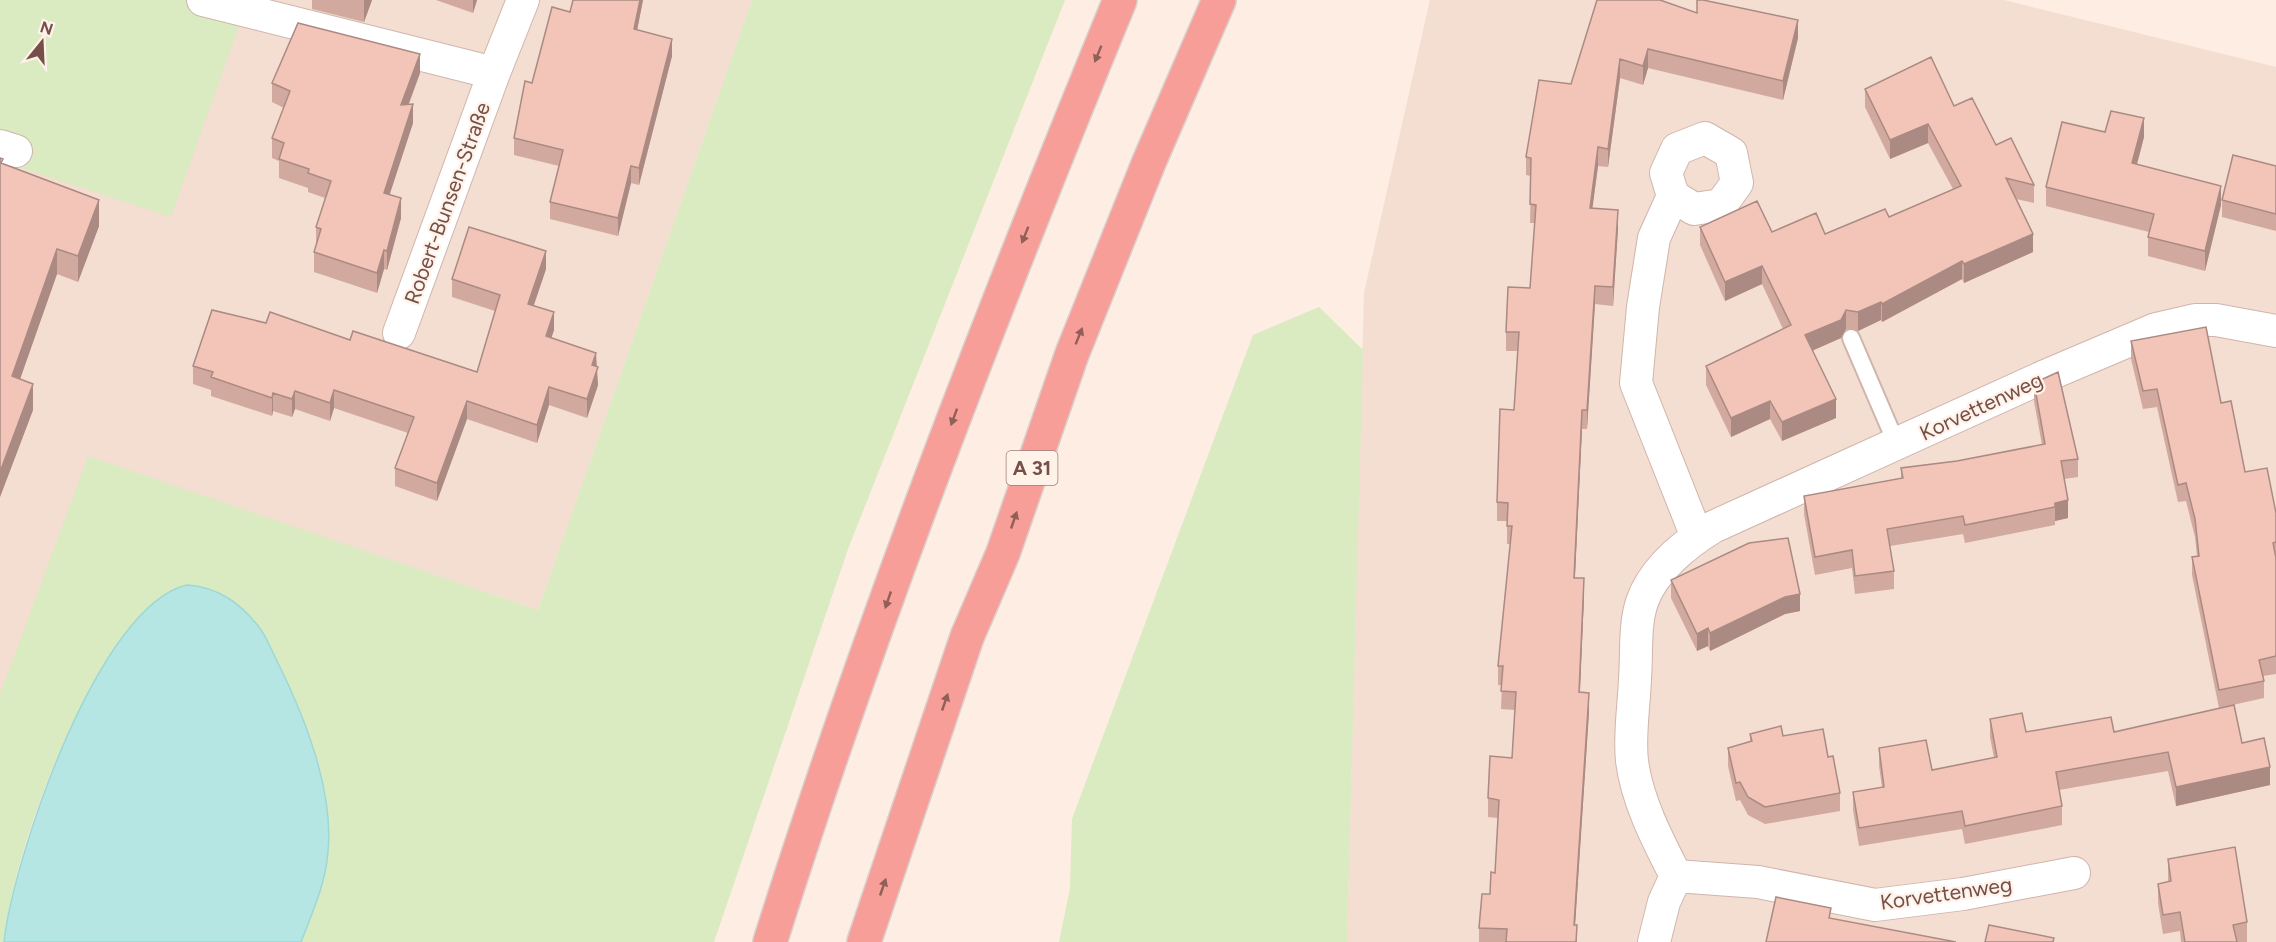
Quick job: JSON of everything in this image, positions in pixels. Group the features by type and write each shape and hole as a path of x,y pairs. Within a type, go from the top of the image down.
{"highway":[{"path":"770,942 813,809 972,367 1120,0"},
{"name":"A 31","path":"864,942 967,637 1003,553 1072,354 1149,162 1220,0"}],"street":[{"name":"Robert-Bunsen-Straße","path":"203,0 494,73"},
{"name":"Robert-Bunsen-Straße","path":"399,333 523,0"},
{"path":"1673,196 1653,238 1643,307 1636,383 1697,537"},
{"name":"Korvettenweg","path":"2074,873 1963,894 1875,905 1758,882 1676,876 1646,809 1632,760 1638,618 1642,601 1653,582 1672,558 1697,537 2043,377 2156,329 2206,320 2276,331"},
{"path":"1653,942 1664,902 1676,876"}],"lane":[{"path":"1851,338 1897,445"}],"shaded area":[{"path":"0,0 752,0 538,610 88,457 0,695"},
{"path":"1430,0 2004,0 2276,67 2276,942 1347,942 1364,293"}],"green space":[{"path":"0,0 203,0 245,9 171,217 0,161"},
{"path":"752,0 1065,0 848,549 714,942 301,942 319,895 328,852 328,817 325,790 292,692 260,629 175,588 131,627 109,658 68,734 33,821 10,905 4,942 0,942 0,694 88,456 538,610"},
{"path":"1319,307 1363,350 1347,942 1059,942 1070,888 1072,819 1253,335"}],"water":[{"path":"187,585 209,589 228,598 259,627 297,704 315,752 326,802 329,827 328,851 321,886 301,942 4,942 24,854 42,798 92,685 122,638 154,603"}],"building":[{"path":"573,0 640,0 634,29 672,39 639,168 631,166 618,218 550,202 563,150 514,138 525,81 532,83 552,7 570,12"},
{"path":"1597,0 1660,0 1697,13 1697,0 1703,0 1798,20 1783,81 1648,49 1643,66 1620,59 1608,149 1598,147 1590,208 1618,210 1613,287 1595,286 1587,410 1582,410 1574,578 1584,578 1579,692 1589,693 1574,925 1577,925 1576,942 1506,942 1507,929 1479,928 1482,894 1490,894 1491,872 1495,873 1499,800 1488,798 1490,756 1512,758 1516,692 1501,691 1503,666 1498,666 1512,526 1507,526 1508,503 1497,502 1500,409 1514,410 1519,332 1506,332 1508,287 1530,288 1536,205 1530,204 1531,158 1526,157 1539,80 1571,84"},
{"path":"298,23 420,54 401,105 413,104 384,193 401,198 387,251 384,250 377,273 314,252 321,229 316,227 331,181 308,173 309,169 279,159 284,143 272,138 290,91 272,83"},
{"path":"1931,57 1954,106 1972,98 1996,145 2011,138 2034,185 2006,178 2033,234 1964,264 1962,261 1882,304 1881,302 1858,312 1846,310 1841,320 1805,335 1836,399 1782,422 1770,401 1731,418 1706,366 1791,325 1762,266 1725,282 1700,227 1757,201 1772,232 1816,213 1825,234 1885,209 1889,217 1961,186 1928,124 1890,140 1865,89"},
{"path":"2111,111 2144,118 2132,163 2221,186 2205,251 2148,237 2154,214 2046,187 2062,122 2105,132"},
{"path":"2233,155 2276,166 2276,214 2222,200"},
{"path":"0,158 3,159 1,163 99,200 78,256 57,249 12,376 33,384 0,472"},
{"path":"469,227 546,251 528,304 554,312 546,336 596,353 592,365 598,367 587,399 549,387 537,425 467,401 437,483 395,468 414,417 334,390 330,403 295,391 292,399 273,393 272,398 211,377 213,372 193,366 212,310 266,323 270,312 350,340 353,331 477,372 500,295 452,279"},
{"path":"2206,327 2221,403 2231,401 2245,472 2267,468 2276,513 2276,542 2273,543 2276,558 2276,656 2259,660 2264,681 2219,690 2192,557 2199,556 2195,519 2186,483 2178,485 2157,389 2143,391 2131,341"},
{"path":"2058,372 2078,459 2061,461 2068,500 2055,503 2055,507 1965,525 1963,516 1887,529 1894,571 1855,576 1852,550 1815,557 1804,496 1903,478 1901,468 1957,461 2045,444 2034,383"},
{"path":"1788,538 1800,594 1785,597 1710,633 1708,628 1697,634 1671,580 1749,543"},
{"path":"2234,705 2242,743 2264,738 2270,767 2176,787 2168,752 2056,772 2062,806 1965,826 1962,811 1859,828 1853,792 1884,787 1879,748 1926,740 1932,770 1997,757 1990,719 2022,713 2026,732 2111,717 2114,732"},
{"path":"1781,726 1783,736 1823,729 1828,757 1833,756 1840,793 1765,807 1748,797 1740,782 1736,783 1728,748 1752,741 1750,734"},
{"path":"2235,847 2247,922 2233,925 2237,942 2185,942 2180,912 2163,915 2158,884 2171,881 2168,859"},
{"path":"1776,897 1831,908 1829,918 1956,942 1766,942"},
{"path":"1989,925 2054,938 2053,942 1985,942"}]}
